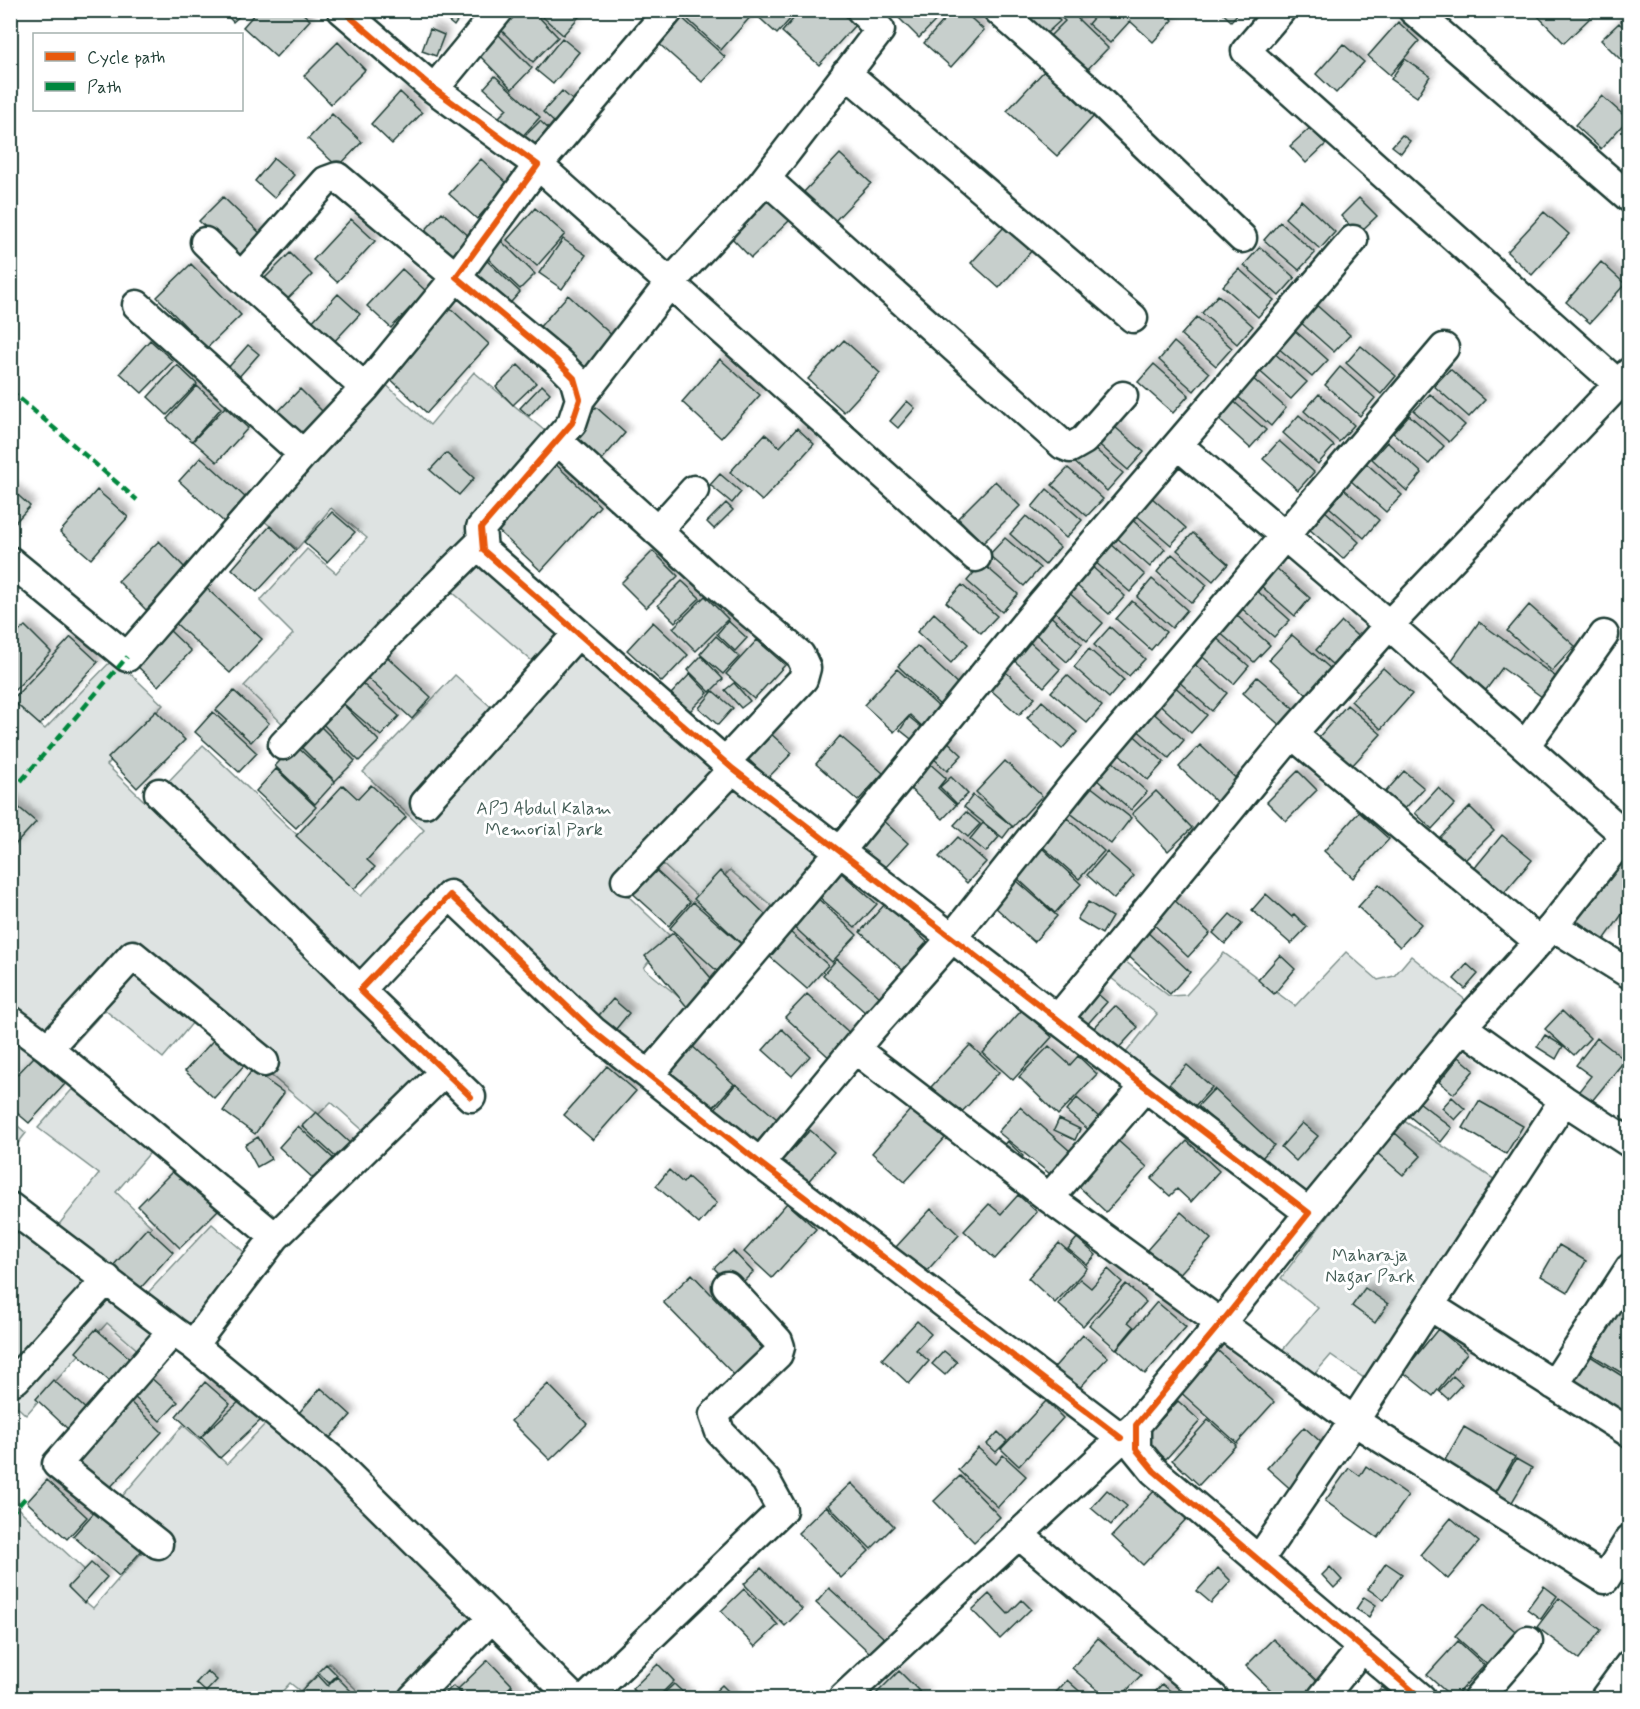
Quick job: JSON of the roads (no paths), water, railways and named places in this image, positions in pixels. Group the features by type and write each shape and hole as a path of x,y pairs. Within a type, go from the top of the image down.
{"street":[{"path":"342,10 434,89 538,165 976,557"},
{"path":"434,89 500,10"},
{"path":"10,561 127,657 303,454 366,388 456,277 538,165 669,10"},
{"path":"998,10 1083,85 1242,238"},
{"path":"1057,1020 1292,734 1389,625 1624,378 1246,51 1281,10"},
{"path":"1413,10 1629,198"},
{"path":"878,17 846,73 766,179 669,284 580,399 572,423 481,528 483,550 729,765 1309,1214"},
{"path":"846,73 1133,318"},
{"path":"241,278 326,182 337,177 556,360 573,378 580,399"},
{"path":"766,179 1063,445 1070,448 1084,440 1123,396"},
{"path":"649,1075 840,851 1039,607 1353,240"},
{"path":"205,242 241,278 366,388"},
{"path":"138,305 303,454"},
{"path":"760,1163 952,938 1074,784 1444,348"},
{"path":"557,440 706,575 800,655 806,668 803,679 626,880"},
{"path":"843,1698 1129,1432 1462,1028 1627,835 1389,625 1178,445"},
{"path":"657,531 694,490"},
{"path":"283,745 393,629 482,541"},
{"path":"425,803 578,633"},
{"path":"1525,746 1604,635"},
{"path":"1292,734 1545,933 1629,974"},
{"path":"159,793 471,1097"},
{"path":"360,990 450,895 593,1032 760,1163 1129,1432 1136,1449 1154,1472 1421,1698"},
{"path":"48,1048 133,955 264,1062"},
{"path":"10,1020 48,1048 275,1237"},
{"path":"1462,1028 1629,1143"},
{"path":"855,1049 1049,1198 1354,1421 1605,1579 1629,1539"},
{"path":"158,1544 57,1464 183,1338 275,1237 444,1072"},
{"path":"1049,1198 1144,1088"},
{"path":"1259,1560 1354,1421 1564,1100"},
{"path":"10,1207 183,1338 334,1461 573,1698"},
{"path":"1554,1385 1629,1268"},
{"path":"10,1382 16,1379 106,1279"},
{"path":"587,1698 782,1510 766,1481 720,1432 714,1415 757,1376 778,1354 780,1347 778,1341 727,1286"},
{"path":"1430,1306 1629,1433"},
{"path":"1018,1534 1214,1698"},
{"path":"413,1698 492,1618 494,1619"},
{"path":"1478,1698 1528,1641"},
{"path":"1322,1698 1362,1648"},
{"path":"1605,1698 1629,1664"}],"park label":[{"name":"APJ Abdul Kalam Memorial Park","path":"544,819"},
{"name":"Maharaja Nagar Park","path":"1370,1266"}]}
